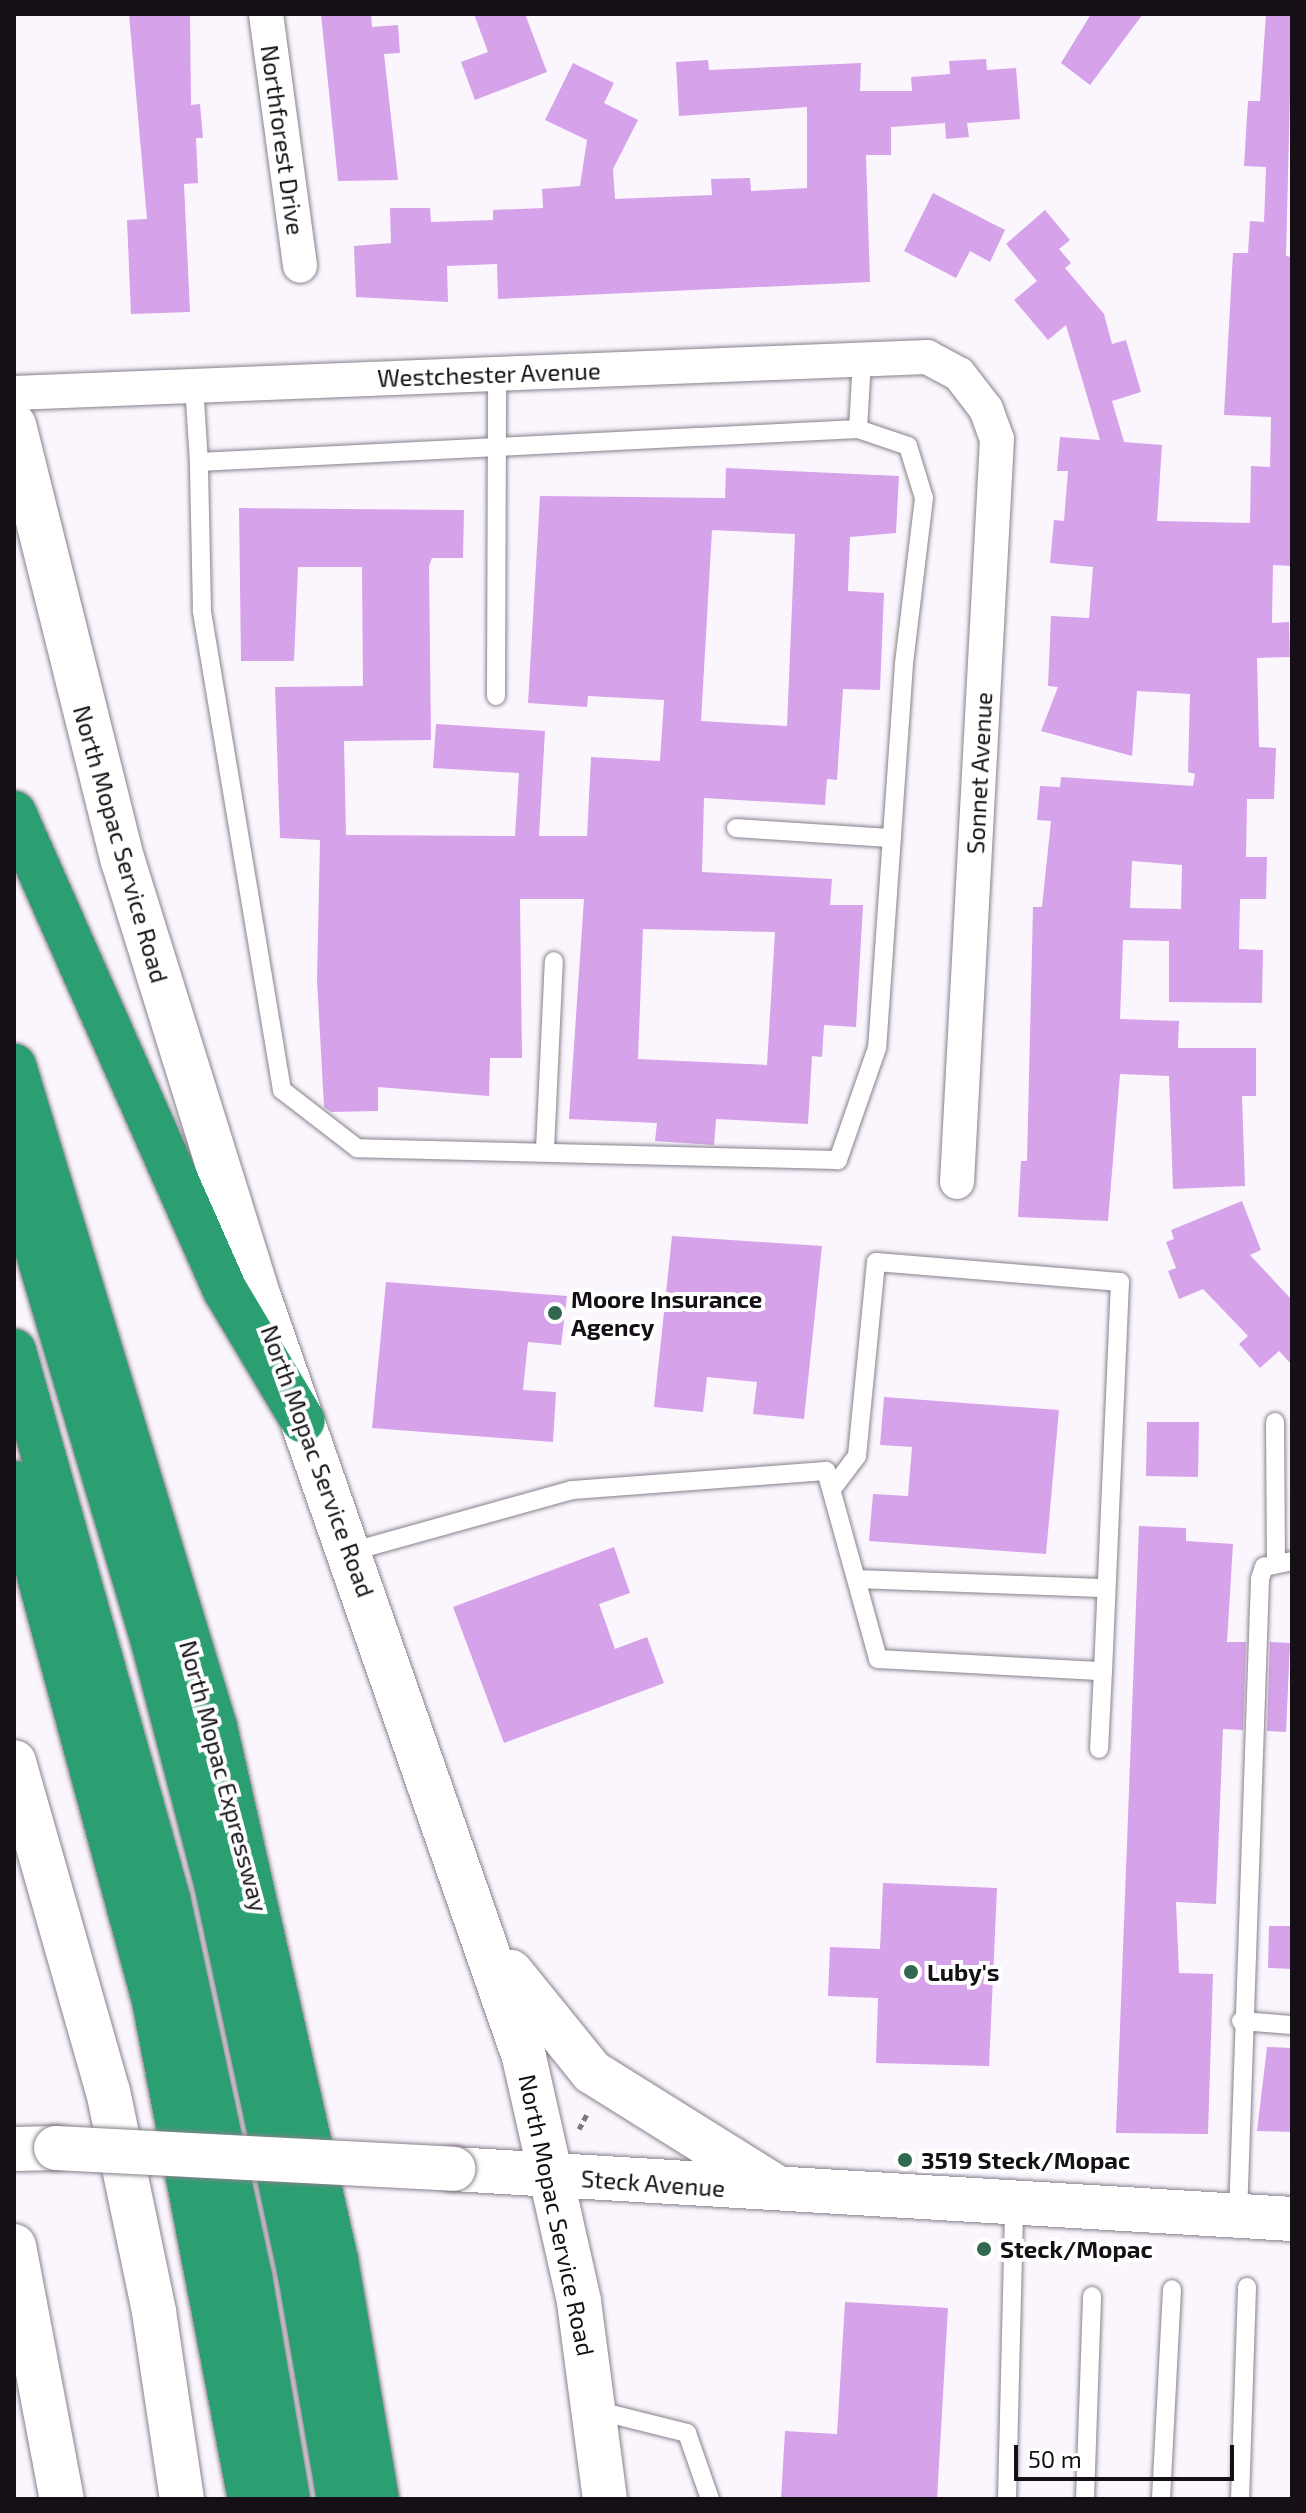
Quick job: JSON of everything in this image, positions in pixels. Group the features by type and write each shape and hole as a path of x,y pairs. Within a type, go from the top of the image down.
{"highway":[{"path":"14,813 225,1290 303,1421"},
{"name":"North Mopac Expressway","path":"14,1066 215,1727 330,2230 377,2499"},
{"path":"14,1172 154,1645 217,1887 297,2259 339,2499"},
{"path":"14,1351 168,1898 250,2277 288,2499"},
{"path":"14,1483 154,2000 250,2499"}],"main road":[{"name":"North Mopac Service Road","path":"14,425 123,861 303,1421 488,1939 554,2176 595,2410 605,2499"},
{"path":"14,1762 108,2091 154,2312 182,2499"},
{"path":"488,1939 557,2037 592,2072 785,2192"},
{"name":"Steck Avenue","path":"35,2148 453,2169 785,2192 1292,2219"},
{"path":"14,2246 18,2286 62,2499"}],"street":[{"name":"Northforest Drive","path":"266,14 300,266"},
{"name":"Westchester Avenue","path":"14,393 927,357 959,374"},
{"name":"Sonnet Avenue","path":"957,1182 997,439 986,409 959,374"}],"lane":[{"path":"858,429 862,359"},
{"path":"496,696 501,447 497,373"},
{"path":"194,385 202,611 282,1090 357,1148 545,1149 838,1160 877,1048 892,838 924,498 908,446 858,429 199,462"},
{"path":"736,828 892,838"},
{"path":"545,1149 554,961"},
{"path":"832,1489 857,1456 876,1262 1120,1282 1099,1749"},
{"path":"1238,2216 1241,2021 1260,1579 1264,1567 1284,1562 1275,1422"},
{"path":"350,1552 572,1490 826,1471 878,1659 1103,1671"},
{"path":"858,1579 1106,1588"},
{"path":"1241,2021 1292,2025"},
{"path":"1007,2499 1014,2204"},
{"path":"1240,2499 1247,2287"},
{"path":"1161,2499 1172,2289"},
{"path":"1085,2499 1092,2296"},
{"path":"595,2410 687,2433 710,2499"}],"path":[{"path":"579,2129 594,2102"}],"building":[{"path":"129,14 190,14 191,105 200,104 203,138 196,138 198,183 184,184 190,312 131,314 127,220 147,219"},
{"path":"321,14 371,14 372,27 398,25 400,53 384,54 398,180 338,181"},
{"path":"474,14 525,14 547,72 475,100 461,62 488,52"},
{"path":"1091,14 1143,14 1090,85 1061,63"},
{"path":"1266,14 1292,14 1286,256 1292,257 1292,566 1273,565 1272,623 1289,622 1290,657 1257,658 1259,747 1276,748 1274,799 1247,799 1246,857 1267,857 1266,899 1240,899 1239,949 1263,950 1262,1003 1169,1002 1169,941 1123,940 1120,1019 1179,1021 1178,1048 1256,1048 1256,1096 1242,1096 1245,1186 1173,1189 1169,1076 1120,1074 1108,1221 1018,1217 1021,1161 1027,1161 1033,907 1042,907 1051,821 1037,820 1040,786 1060,787 1061,777 1193,786 1195,774 1188,772 1190,694 1137,691 1132,756 1041,731 1058,687 1048,686 1051,616 1089,618 1093,567 1050,563 1054,520 1064,521 1068,471 1057,471 1060,437 1100,440 1066,325 1048,340 1014,300 1037,281 1006,244 1045,210 1070,240 1059,249 1071,263 1065,268 1104,314 1112,344 1126,340 1141,392 1112,401 1124,442 1162,445 1157,521 1250,523 1251,466 1270,467 1271,417 1224,415 1233,253 1248,253 1250,221 1264,222 1266,167 1244,166 1248,101 1260,101","holes":["1132,861 1182,865 1181,909 1130,908"]},
{"path":"986,59 987,70 1016,68 1020,119 967,123 969,137 946,139 945,123 891,127 891,155 866,155 870,282 498,299 497,264 447,266 448,302 356,297 354,246 391,243 390,208 430,208 431,222 493,220 493,210 543,208 542,189 580,186 587,140 545,120 573,63 614,83 604,103 638,120 613,169 615,199 712,195 711,179 750,178 751,191 807,188 807,107 679,116 676,62 708,60 709,70 861,63 860,91 912,91 911,77 950,74 949,61"},
{"path":"933,193 1005,230 990,262 970,251 956,278 904,251"},
{"path":"726,468 899,476 896,533 850,537 848,591 884,593 880,690 843,689 837,780 827,779 825,805 704,798 702,872 832,879 830,905 863,905 856,1027 824,1025 822,1057 812,1056 808,1124 716,1119 714,1145 655,1141 657,1123 569,1119 584,899 520,899 522,1058 490,1058 489,1096 378,1087 378,1111 331,1112 324,1107 317,980 320,840 280,838 275,687 363,686 362,567 298,567 294,661 241,661 239,508 464,510 463,558 432,558 429,566 431,740 344,741 346,835 515,836 519,773 433,768 436,724 545,731 539,836 587,836 591,757 660,761 664,700 588,696 587,707 528,703 540,496 725,498","holes":["712,530 795,534 787,726 701,721","643,929 775,932 767,1065 638,1059"]},
{"path":"1242,1201 1261,1250 1250,1255 1292,1300 1292,1365 1279,1351 1260,1368 1239,1344 1248,1336 1203,1289 1179,1299 1168,1271 1176,1268 1166,1242 1174,1239 1171,1230"},
{"path":"672,1236 822,1246 804,1419 753,1414 757,1382 707,1377 703,1412 654,1407"},
{"path":"386,1282 567,1296 561,1345 528,1342 523,1390 556,1392 553,1442 372,1428"},
{"path":"884,1397 1059,1410 1046,1554 869,1541 873,1494 908,1496 912,1447 880,1445"},
{"path":"1147,1422 1199,1422 1198,1477 1146,1476"},
{"path":"1139,1526 1186,1528 1186,1541 1233,1544 1227,1642 1246,1642 1243,1730 1223,1729 1216,1904 1176,1902 1179,1973 1213,1974 1208,2134 1116,2133"},
{"path":"614,1547 630,1593 599,1604 615,1649 647,1637 664,1683 504,1743 453,1607"},
{"path":"1270,1642 1290,1643 1286,1732 1267,1731"},
{"name":"Luby's","path":"883,1883 997,1888 989,2066 876,2063 878,1998 828,1996 830,1947 880,1949"},
{"path":"1269,1926 1292,1926 1292,1969 1268,1968"},
{"path":"1267,2047 1292,2048 1292,2132 1257,2131"},
{"path":"845,2302 948,2308 937,2499 781,2499 785,2431 837,2434"}],"place":[{"name":"Moore Insurance Agency","path":"555,1313"},
{"name":"Luby's","path":"911,1972"},
{"name":"3519 Steck/Mopac","path":"905,2160"},
{"name":"Steck/Mopac","path":"984,2249"}]}
